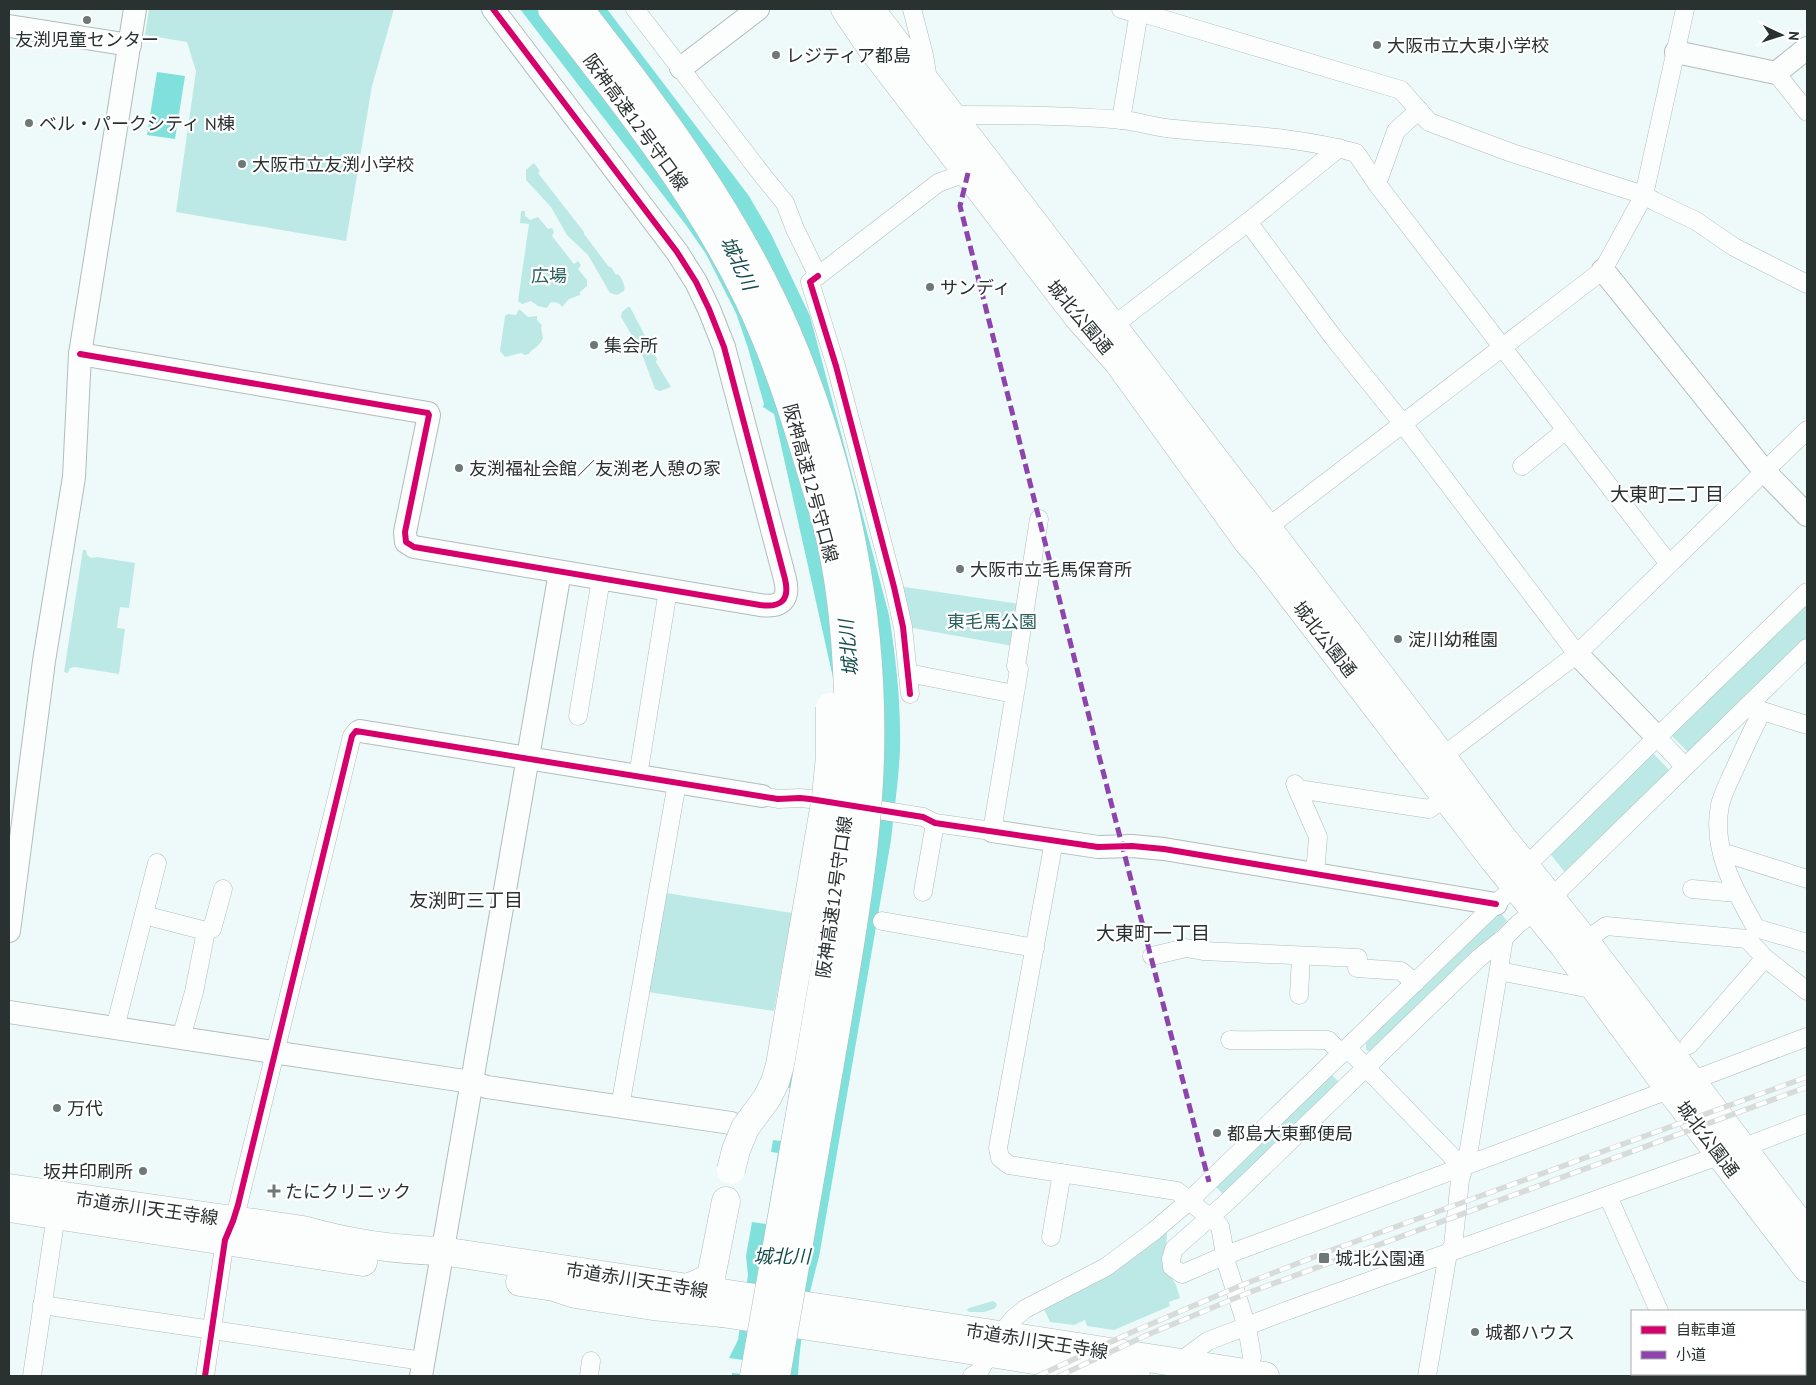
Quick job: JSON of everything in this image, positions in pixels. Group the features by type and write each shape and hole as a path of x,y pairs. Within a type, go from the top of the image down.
{"main road":[{"name":"阪神高速12号守口線","path":"552,9 645,130 697,207 747,296 767,340 800,433 828,528 837,576 848,691 848,791 842,857 832,926 754,1376"},
{"name":"阪神高速12号守口線","path":"579,9 622,64 689,157 725,213 766,289 786,332 822,426 848,523 857,571 867,656 870,722 870,768 863,859 850,948 776,1376"},
{"name":"城北公園通","path":"846,9 870,46 978,168 1105,332 1118,362 1258,535 1264,560 1433,764 1543,905 1596,990 1681,1085"},
{"name":"城北公園通","path":"870,9 952,115 978,168"},
{"path":"731,1170 736,1150 745,1128 776,1082 826,797 830,724 827,626 821,567 800,433"},
{"name":"城北公園通","path":"1433,764 1445,798 1518,875"},
{"name":"城北公園通","path":"1543,905 1585,940 1681,1085 1731,1152 1807,1268"},
{"name":"城北公園通","path":"1731,1152 1807,1233"},
{"name":"市道赤川天王寺線","path":"9,1188 229,1231"},
{"path":"718,1294 726,1201"},
{"name":"市道赤川天王寺線","path":"9,1208 56,1215 229,1231 303,1230 336,1240 414,1250 441,1260 584,1296 653,1306 718,1294"},
{"name":"市道赤川天王寺線","path":"441,1260 687,1288 697,1284 718,1294 825,1318 995,1344 1110,1367 1136,1376"},
{"name":"市道赤川天王寺線","path":"1110,1367 1178,1363 1258,1366"}],"street":[{"path":"9,931 44,660 74,477 80,354 135,9"},
{"path":"80,354 430,415 405,532 406,542 418,548 767,606 780,604 787,591 730,364 709,309 678,252 493,9"},
{"path":"635,9 785,203 795,229 818,276"},
{"path":"681,68 758,9"},
{"path":"912,9 924,55 929,86"},
{"path":"1121,9 1139,12 1401,90 1429,122 1512,153 1644,195 1654,202 1696,221 1734,247 1807,284"},
{"path":"1258,535 1603,270 1644,195 1685,9"},
{"path":"1121,120 1139,12"},
{"path":"9,26 130,45"},
{"path":"1776,72 1807,48"},
{"path":"1676,52 1776,72 1807,112"},
{"path":"1377,184 1396,131 1419,110"},
{"path":"952,115 1010,115 1121,120 1173,129 1309,142 1356,153 1377,184 1669,564"},
{"path":"1105,332 1248,222 1339,148"},
{"path":"910,694 903,627 884,545 836,366 810,282 938,183 978,168"},
{"path":"1248,222 1328,330 1577,654 1685,767"},
{"path":"1603,270 1765,472 1807,515"},
{"path":"1522,466 1566,430"},
{"path":"1433,764 1577,654 1807,430"},
{"path":"992,832 1019,669 1016,666 1039,519"},
{"path":"42,1305 212,1331 422,1369 560,572"},
{"path":"578,716 601,579"},
{"path":"638,776 668,590"},
{"path":"972,1376 979,1372 995,1344 1013,1319 1025,1309 1106,1267 1154,1231 1189,1201 1496,904 1518,875 1807,592"},
{"path":"1807,648 1755,709 1685,767 1543,905 1479,958 1210,1218 1174,1249 1171,1259 1172,1267 1182,1274 1807,1036"},
{"path":"908,673 1014,694"},
{"path":"1755,709 1807,725"},
{"path":"1755,709 1744,748 1720,804 1718,833 1724,864 1737,893 1751,933 1765,958 1807,991"},
{"path":"205,1376 229,1231 352,736 356,731 778,799 810,799 928,818 935,823 992,832 1098,847 1132,846 1164,849 1496,904"},
{"path":"620,1107 677,782"},
{"path":"1315,874 1318,837 1296,786 1429,809 1445,798"},
{"path":"924,892 935,823"},
{"path":"1054,841 998,1148 1000,1158 1009,1165 1177,1191 1220,1226 1227,1265 1258,1366"},
{"path":"1722,852 1807,879"},
{"path":"115,1028 157,863"},
{"path":"144,915 206,931 212,929 223,889"},
{"path":"1692,889 1737,893"},
{"path":"882,921 1035,948"},
{"path":"1585,940 1606,926 1751,933 1807,943"},
{"path":"181,1038 194,992 206,931"},
{"path":"1427,1376 1448,1253 1453,1246 1460,1180 1469,1149 1504,938"},
{"path":"1152,956 1186,948 1203,951 1358,958 1357,968 1401,971 1415,983"},
{"path":"1299,995 1301,956"},
{"path":"1689,1045 1765,958"},
{"path":"1499,971 1596,990"},
{"path":"9,1012 471,1082 487,1087 731,1124"},
{"path":"1230,1040 1328,1040 1366,1067 1463,1168"},
{"path":"1178,1363 1208,1341 1247,1326 1807,1123"},
{"path":"1051,1237 1062,1173"},
{"path":"1608,1196 1658,1310"},
{"path":"32,1376 56,1215"}],"green space":[{"path":"149,9 394,9 372,86 346,241 176,212 196,71 187,42 145,35"},
{"path":"534,163 540,171 538,173 609,267 622,279 624,291 617,295 610,293 588,255 567,235 551,207 526,180 526,170"},
{"name":"広場","path":"521,211 525,211 525,216 530,220 538,217 548,229 552,228 554,232 552,236 574,264 578,261 581,265 578,269 587,280 587,286 580,292 580,295 569,299 562,307 555,302 550,303 547,308 538,306 531,301 522,304 518,301 529,224 520,223"},
{"path":"630,307 657,359 656,362 671,387 660,391 655,389 640,349 621,317 622,312"},
{"path":"519,309 528,317 537,316 537,320 542,325 543,338 529,354 521,353 505,357 500,351 505,316 508,314 516,315"},
{"path":"83,550 86,550 87,555 91,558 97,557 135,563 129,608 120,607 117,628 125,629 119,674 75,667 70,668 68,673 64,672"},
{"name":"東毛馬公園","path":"898,586 1020,604 1013,646 907,627"},
{"path":"1807,598 1807,643 1691,755 1669,733"},
{"path":"1650,750 1673,774 1567,875 1548,851"},
{"path":"666,893 792,913 774,1011 648,992"},
{"path":"1500,912 1507,921 1373,1052 1366,1050 1366,1043"},
{"path":"1332,1075 1340,1083 1224,1195 1216,1187"},
{"path":"1165,1232 1167,1234 1166,1269 1176,1285 1180,1298 1169,1302 1170,1306 1114,1330 1087,1326 1085,1320 1074,1325 1050,1322 1044,1309 1115,1271"},
{"path":"993,1301 997,1305 994,1309 984,1312 969,1312 967,1310 969,1308"}],"water":[{"name":"城北川","path":"520,9 607,9 749,196 771,234 810,316 889,615 900,715 899,772 891,840 819,1257 805,1316 798,1376 732,1376 732,1373 741,1374 743,1360 729,1358 738,1340 748,1275 746,1256 752,1222 766,1224 778,1153 771,1152 773,1140 781,1141 790,1088 778,1086 836,691 774,414 763,407 764,404 748,348 736,313 706,254 686,225"},
{"path":"157,72 185,76 175,139 147,135"}],"railway":[{"path":"1038,1376 1130,1333 1242,1285 1332,1250 1807,1077"},
{"path":"1059,1376 1147,1335 1245,1294 1807,1087"}],"marked path":[{"path":"968,173 960,206 1209,1182"}],"cycle path":[{"path":"80,354 428,413 405,532 406,542 414,547 760,605 773,605 782,601 786,592 785,579 724,347 696,282 677,252 493,9"},
{"path":"818,276 810,282 836,366 894,587 903,627 910,694"},
{"path":"205,1376 225,1240 238,1205 352,736 356,731 778,799 810,799 923,817 935,823 1098,847 1132,846 1164,849 1496,904"}],"place":[{"name":"友渕児童センター","path":"87,20"},
{"name":"大阪市立大東小学校","path":"1377,45"},
{"name":"レジティア都島","path":"776,55"},
{"name":"ベル・パークシティ N棟","path":"29,123"},
{"name":"大阪市立友渕小学校","path":"242,164"},
{"name":"サンディ","path":"930,287"},
{"name":"集会所","path":"594,345"},
{"name":"友渕福祉会館／友渕老人憩の家","path":"459,468"},
{"name":"大阪市立毛馬保育所","path":"960,569"},
{"name":"淀川幼稚園","path":"1398,639"},
{"name":"万代","path":"57,1108"},
{"name":"都島大東郵便局","path":"1217,1133"},
{"name":"坂井印刷所","path":"143,1171"},
{"name":"たにクリニック","path":"274,1191"},
{"name":"城北公園通","path":"1324,1258"},
{"name":"城都ハウス","path":"1475,1332"}],"district":[{"name":"大東町二丁目","path":"1667,494"},
{"name":"友渕町三丁目","path":"466,900"},
{"name":"大東町一丁目","path":"1153,933"}]}
